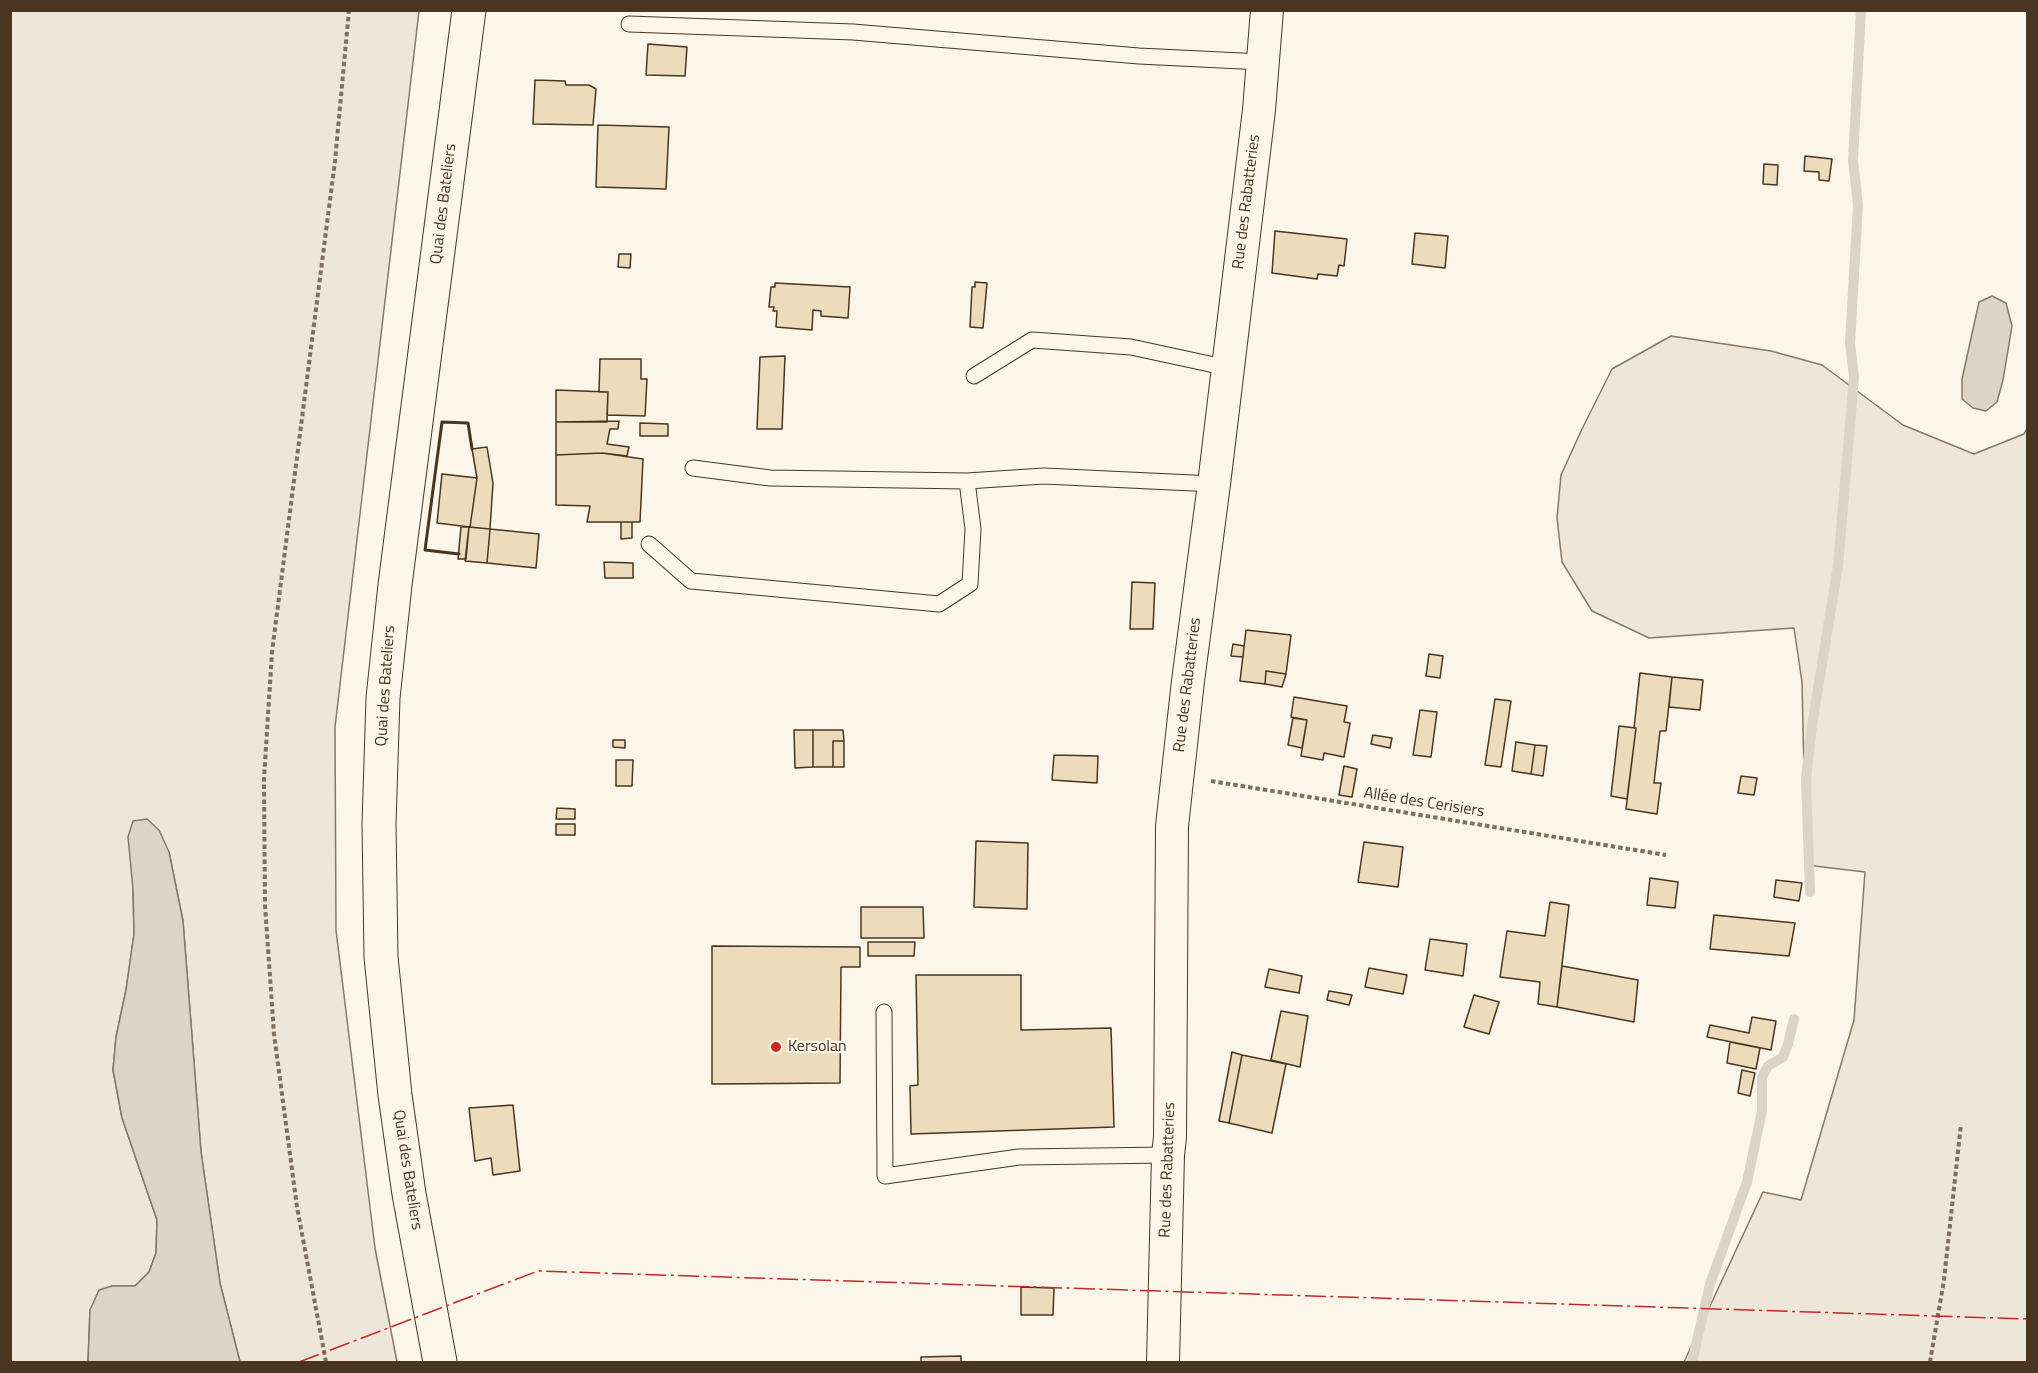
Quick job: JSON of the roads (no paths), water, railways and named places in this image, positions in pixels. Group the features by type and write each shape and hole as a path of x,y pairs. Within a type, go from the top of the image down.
{"main road":[{"name":"Quai des Bateliers","path":"440,1362 409,1194 395,1095 381,957 379,824 383,698 395,585 469,10"}],"street":[{"name":"Rue des Rabatteries","path":"1163,1362 1170,1114 1172,826 1259,110 1267,10"}],"lane":[{"path":"629,24 853,32 1139,56 1262,62"},
{"path":"974,376 1032,340 1131,347 1228,368"},
{"path":"693,468 770,478 968,481 1044,477 1214,484"},
{"path":"649,544 691,581 939,604 970,584 973,529 968,481"},
{"path":"884,1012 885,1176 1019,1157 1168,1155"}],"waterway":[{"path":"1810,892 1806,779 1812,725 1838,566 1854,377 1850,343 1858,205 1853,160 1861,10"},
{"path":"1692,1362 1710,1284 1747,1182 1762,1111 1762,1077 1768,1066 1783,1057 1794,1019"}],"place":[{"name":"Kersolan","path":"776,1047"}]}
